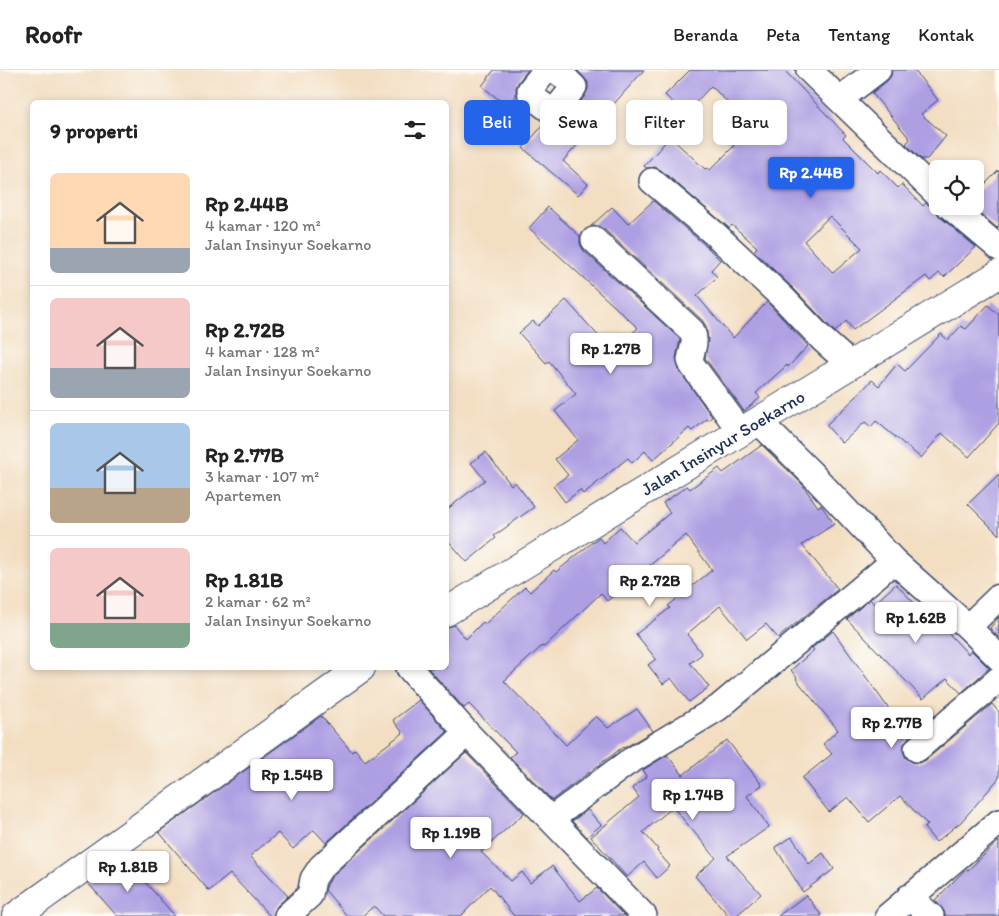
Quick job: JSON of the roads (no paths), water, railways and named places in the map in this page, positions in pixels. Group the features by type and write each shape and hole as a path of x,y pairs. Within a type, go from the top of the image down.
{"main road":[{"name":"Jalan Insinyur Soekarno","path":"449,610 999,274"},
{"path":"16,916 357,670"}],"street":[{"path":"546,70 530,90 531,96 550,110 557,108 574,87 555,70"},
{"path":"809,70 929,186"},
{"path":"840,99 878,70"},
{"path":"652,181 716,235 851,365"},
{"path":"960,215 999,248"},
{"path":"594,240 692,331 695,338 695,346 690,360 692,365 750,427 812,474 894,561 968,627 999,658"},
{"path":"551,820 627,763 718,708 894,561"},
{"path":"968,627 999,597"},
{"path":"410,670 467,733 644,916"},
{"path":"917,749 999,679"},
{"path":"287,916 310,895 313,879 321,867 467,733"},
{"path":"888,916 999,822"},
{"path":"909,897 931,916"}]}
